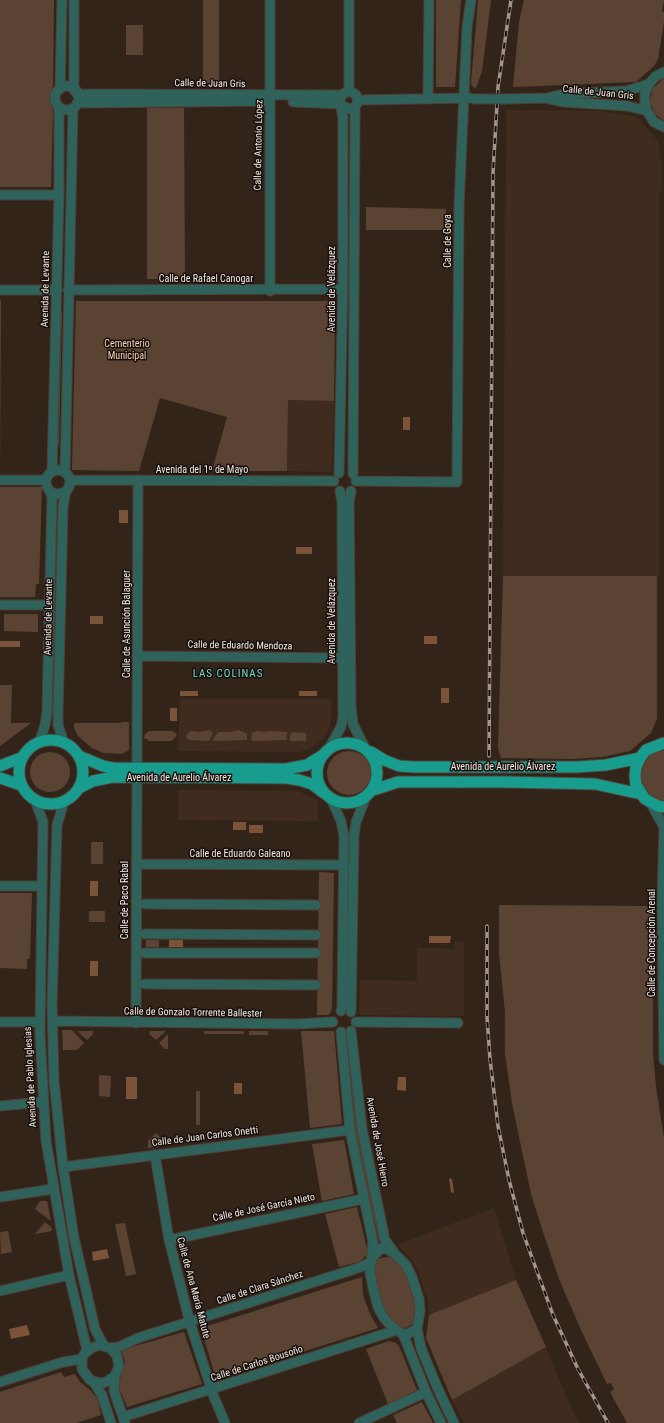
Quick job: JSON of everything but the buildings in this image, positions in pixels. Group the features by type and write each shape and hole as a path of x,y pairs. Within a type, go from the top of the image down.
{"main road":[{"path":"0,766 22,757 39,742 47,740 64,743 79,756 83,772 79,788 75,794 64,802 44,804 35,800 27,793 22,785 19,772 22,757"},
{"path":"662,741 646,750 640,758 635,776 641,794 650,802 664,807"},
{"path":"348,742 367,749 375,760 378,770 377,781 369,794 355,803 345,804 328,796 319,784 317,774 318,764 326,751 348,742"},
{"name":"Avenida de Aurelio Álvarez","path":"367,749 384,760 399,766 414,767 584,766 606,765 640,758"},
{"name":"Avenida de Aurelio Álvarez","path":"79,788 93,781 137,773 286,769 306,765 326,751"},
{"name":"Avenida de Aurelio Álvarez","path":"79,756 103,766 137,773 290,778 312,784 328,796"},
{"path":"0,778 22,785"},
{"name":"Avenida de Aurelio Álvarez","path":"369,794 384,785 398,782 595,784 641,794"}],"street":[{"path":"62,0 60,89 55,96 56,103 59,108 64,110 75,99"},
{"path":"65,472 58,470 52,472 46,480 50,491 58,494 66,491 70,480 65,472 68,290 75,99 74,0"},
{"name":"Calle de Antonio López","path":"270,0 270,291"},
{"name":"Avenida de Velázquez","path":"339,473 343,290 344,99 349,0"},
{"path":"428,0 428,98"},
{"name":"Calle de Goya","path":"354,478 458,482 459,206 469,98 467,27 471,0"},
{"path":"663,129 654,122 647,111 645,93 649,84 663,73 664,64"},
{"name":"Calle de Juan Gris","path":"75,99 344,99 350,109 357,103 428,98 547,98 564,94 626,91 649,84"},
{"path":"60,89 67,87 75,99"},
{"path":"344,99 354,93 357,103 354,488 351,492 345,493 336,487 334,481 339,473 348,471 354,478"},
{"name":"Calle de Juan Gris","path":"547,98 564,102 628,106 647,111"},
{"name":"Avenida de Levante","path":"52,472 59,195 59,108"},
{"path":"0,195 59,195"},
{"path":"0,290 57,290"},
{"name":"Calle de Rafael Canogar","path":"68,290 343,290"},
{"path":"0,480 46,480"},
{"name":"Avenida del 1º de Mayo","path":"70,480 334,481"},
{"name":"Calle de Asunción Balaguer","path":"137,773 138,480"},
{"name":"Avenida de Levante","path":"39,742 45,725 47,712 52,497 50,491"},
{"name":"Avenida de Levante","path":"64,743 58,725 58,712 63,507 66,491"},
{"name":"Avenida de Velázquez","path":"326,751 341,727 343,718 342,502 340,491"},
{"name":"Avenida de Velázquez","path":"351,492 349,502 351,706 353,724 367,749"},
{"path":"0,605 43,605 49,607"},
{"name":"Calle de Eduardo Mendoza","path":"138,656 343,658"},
{"name":"Calle de Paco Rabal","path":"136,1023 137,773"},
{"path":"356,1022 352,1012 354,836 356,822 369,794"},
{"path":"328,796 341,821 344,836 342,1007 334,1017 333,1022 334,1026 341,1032 350,1130 373,1242 370,1272 378,1307 384,1318 400,1332 441,1423"},
{"name":"Avenida de Pablo Iglesias","path":"35,800 43,822 40,1022 43,1102 53,1189 69,1275 87,1350"},
{"path":"64,802 57,825 52,1021 54,1081 63,1167 81,1273 95,1329 107,1347 117,1356 119,1361 118,1371 115,1376 106,1382 92,1381"},
{"name":"Calle de Concepción Arenal","path":"650,802 664,827 662,900 664,1060"},
{"name":"Calle de Eduardo Galeano","path":"136,864 344,865"},
{"path":"0,886 42,886"},
{"path":"145,904 316,905"},
{"path":"145,934 316,935"},
{"path":"145,953 316,953"},
{"path":"144,984 316,984"},
{"path":"340,1011 347,1010 352,1012"},
{"name":"Calle de Gonzalo Torrente Ballester","path":"52,1021 296,1024 333,1022"},
{"path":"0,1022 40,1022"},
{"path":"356,1022 458,1023"},
{"path":"341,1032 351,1031 356,1022"},
{"name":"Avenida de José Hierro","path":"351,1031 362,1129 385,1240 406,1265 412,1277 419,1299 420,1311 417,1329"},
{"path":"0,1106 43,1102"},
{"name":"Calle de Juan Carlos Onetti","path":"63,1167 350,1130"},
{"name":"Calle de Ana María Matute","path":"155,1155 169,1240 190,1323 212,1390 225,1423"},
{"path":"0,1197 53,1189"},
{"name":"Calle de José García Nieto","path":"169,1240 363,1199"},
{"name":"Calle de Clara Sánchez","path":"107,1347 119,1347 138,1338 190,1323 358,1268 372,1259 381,1248 394,1252"},
{"path":"0,1291 69,1275"},
{"path":"417,1329 422,1348 437,1387 454,1423"},
{"name":"Calle de Carlos Bousoño","path":"124,1420 212,1390 400,1332 407,1334 417,1329"},
{"path":"107,1347 95,1346 87,1350 82,1359 84,1374 92,1381 102,1395 112,1423"},
{"path":"0,1382 63,1362 82,1359"},
{"path":"115,1376 114,1391 124,1420"},
{"path":"358,1423 426,1392"}],"shaded area":[{"path":"506,110 600,111 633,116 639,119 658,141 662,167 662,191 659,191 659,576 503,576"},
{"path":"288,400 334,401 332,472 287,471"},
{"path":"403,417 410,417 410,430 403,430"},
{"path":"119,510 128,510 128,523 119,523"},
{"path":"296,547 312,547 312,554 296,554"},
{"path":"90,616 103,616 103,624 90,624"},
{"path":"424,636 437,636 437,644 424,644"},
{"path":"0,641 20,641 20,647 0,647"},
{"path":"441,688 449,688 449,703 441,703"},
{"path":"180,691 198,691 198,696 180,696"},
{"path":"299,691 317,691 317,696 299,696"},
{"path":"180,699 332,699 330,727 324,737 311,748 300,752 178,751"},
{"path":"170,708 177,708 177,721 170,721"},
{"path":"178,790 297,791 318,800 318,821 178,820"},
{"path":"233,822 246,822 246,830 233,830"},
{"path":"249,825 263,825 263,833 249,833"},
{"path":"90,881 98,881 98,896 90,896"},
{"path":"429,936 451,936 450,943 429,943"},
{"path":"169,940 183,940 183,947 169,947"},
{"path":"454,942 464,942 464,1016 359,1015 360,980 417,981 417,948 454,949"},
{"path":"90,961 98,961 98,976 90,976"},
{"path":"126,1077 137,1077 137,1099 126,1099"},
{"path":"398,1077 406,1077 406,1091 397,1090"},
{"path":"234,1083 242,1083 242,1094 234,1094"},
{"path":"449,1178 452,1179 454,1193 451,1192"},
{"path":"494,1208 516,1280 429,1315 428,1300 418,1270 409,1256 397,1245"},
{"path":"107,1249 109,1258 93,1261 92,1252"},
{"path":"27,1325 30,1335 11,1339 9,1329"},
{"path":"546,1347 572,1410 580,1423 464,1423 452,1400"}],"green space":[{"path":"0,0 54,0 53,86 50,97 53,111 51,187 0,187"},
{"path":"203,0 219,0 219,87 203,87"},
{"path":"436,0 461,0 455,87 436,87"},
{"path":"478,0 491,0 482,71 476,88 471,84"},
{"path":"524,0 664,0 662,11 664,12 664,21 658,59 654,66 636,82 513,87 519,22"},
{"path":"126,25 143,25 143,55 126,55"},
{"path":"664,78 664,121 655,114 650,101 653,88"},
{"path":"147,108 184,108 185,279 176,279 176,275 169,275 168,279 147,279"},
{"path":"366,207 446,209 445,230 366,230"},
{"path":"0,300 1,300 0,470"},
{"name":"Cementerio Municipal","path":"76,301 335,301 334,401 288,400 287,471 212,471 227,417 160,398 139,471 72,470"},
{"path":"61,312 59,445 57,445"},
{"path":"0,487 42,487 39,584 36,584 35,597 0,597"},
{"path":"503,576 657,576 657,719 651,733 630,751 602,757 573,759 501,758 498,748"},
{"path":"4,614 38,614 38,632 4,631"},
{"path":"0,685 12,685 11,723 31,723 0,746"},
{"path":"129,722 129,750 122,754 103,753 92,748 78,736 74,728 74,723"},
{"path":"210,730 213,733 209,741 189,740 186,736 190,731 200,732"},
{"path":"239,730 247,734 247,740 212,741 218,732 231,732"},
{"path":"149,731 173,731 177,735 172,741 148,741 148,739 144,739 145,734"},
{"path":"257,731 288,732 286,736 287,740 251,741 252,733"},
{"path":"292,732 306,733 306,741 290,741 290,735"},
{"path":"664,749 664,802 651,798 645,791 641,783 640,774 646,758 653,752"},
{"path":"349,751 361,755 367,761 371,773 367,785 361,791 349,795 337,791 331,785 327,773 331,761 337,755"},
{"path":"54,752 61,755 67,761 70,772 69,780 61,789 54,792 46,792 39,789 31,780 30,768 33,761 42,753"},
{"path":"91,842 103,842 103,864 91,864"},
{"path":"319,872 334,873 332,1009 329,1015 317,1015"},
{"path":"0,893 32,893 30,959 27,959 27,969 0,968"},
{"path":"499,905 649,906 649,910 653,911 653,1053 656,1087 664,1138 664,1423 627,1423 610,1392 614,1389 611,1383 607,1384 581,1330 559,1279 543,1232 531,1194 512,1103 505,1053 505,1012 499,953"},
{"path":"89,911 105,911 105,922 89,922"},
{"path":"146,940 159,940 159,947 146,947"},
{"path":"62,1030 72,1030 84,1043 77,1050 63,1050"},
{"path":"77,1031 93,1031 93,1034 87,1040"},
{"path":"150,1031 166,1031 156,1040 149,1034"},
{"path":"204,1031 244,1031 244,1034 204,1034"},
{"path":"249,1031 268,1031 268,1035 249,1035"},
{"path":"301,1031 334,1031 342,1124 310,1128"},
{"path":"168,1034 168,1049 165,1049 159,1043"},
{"path":"345,1036 347,1036 357,1130 381,1239 379,1242 354,1130"},
{"path":"99,1075 111,1076 110,1097 99,1096"},
{"path":"196,1091 200,1091 200,1125 196,1125"},
{"path":"156,1133 163,1140 164,1146 148,1148 148,1141"},
{"path":"344,1140 354,1194 322,1201 312,1144"},
{"path":"40,1201 47,1201 51,1221 35,1209"},
{"path":"357,1207 368,1253 361,1261 339,1267 325,1214"},
{"path":"45,1222 51,1227 52,1231 35,1234"},
{"path":"125,1223 136,1274 126,1276 115,1224"},
{"path":"8,1231 12,1252 1,1254 0,1232"},
{"path":"391,1256 395,1258 405,1271 415,1296 416,1313 414,1323 406,1328 397,1327 387,1315 382,1306 375,1278 375,1264 378,1259"},
{"path":"362,1277 363,1295 370,1314 378,1328 216,1379 201,1328"},
{"path":"516,1280 546,1347 452,1400 426,1338 429,1315"},
{"path":"184,1332 202,1384 127,1407 118,1386 125,1362 121,1350"},
{"path":"389,1341 396,1343 399,1346 417,1390 388,1404 366,1349"},
{"path":"61,1372 64,1377 75,1374 80,1382 90,1390 98,1399 101,1415 76,1423 0,1423 0,1392"},
{"path":"422,1402 433,1423 397,1423 393,1415"}],"railway":[{"path":"489,756 493,173 498,87 511,0"},
{"path":"487,926 487,1017 490,1059 498,1126 509,1180 523,1233 553,1315 578,1369 608,1423"}],"district":[{"name":"LAS COLINAS","path":"228,674"}]}
